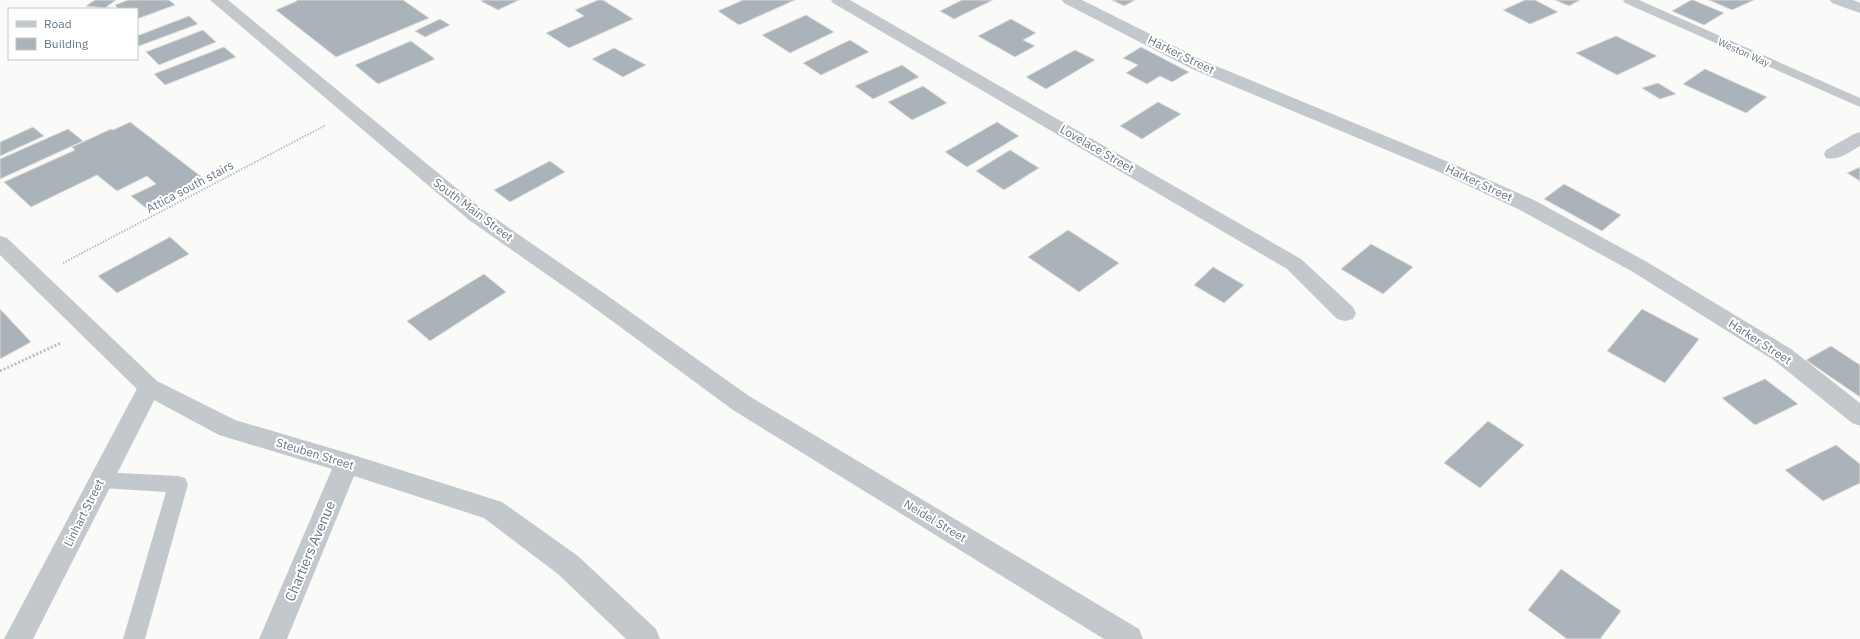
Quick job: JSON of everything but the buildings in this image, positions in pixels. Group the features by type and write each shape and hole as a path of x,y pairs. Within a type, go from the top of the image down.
{"street":[{"name":"South Main Street","path":"218,0 476,215 597,299 741,403"},
{"name":"Lovelace Street","path":"839,0 1294,264 1345,313"},
{"name":"Harker Street","path":"1070,0 1198,65 1444,167 1527,205 1640,267 1783,355 1860,416"},
{"path":"1838,0 1860,8"},
{"path":"1833,154 1860,138"},
{"name":"Steuben Street","path":"0,243 149,387 228,428 347,463 493,510 568,565 646,639"},
{"name":"Linhart Street","path":"18,639 149,387"},
{"name":"Neidel Street","path":"741,403 1129,639"},
{"name":"Chartiers Avenue","path":"273,639 347,463"}],"lane":[{"name":"Weston Way","path":"1629,0 1860,103"},
{"path":"101,480 178,484 134,639"}],"path":[{"name":"Attica south stairs","path":"36,277 352,112"},
{"path":"0,371 90,330"}]}
